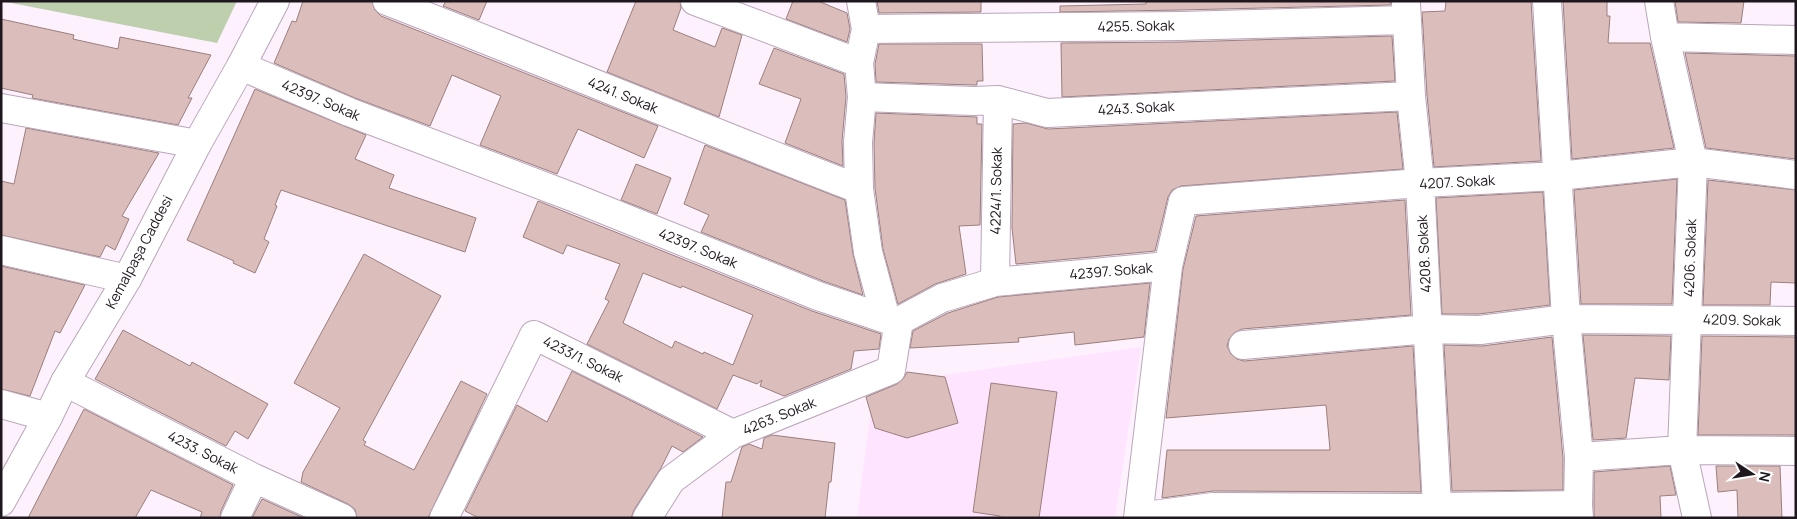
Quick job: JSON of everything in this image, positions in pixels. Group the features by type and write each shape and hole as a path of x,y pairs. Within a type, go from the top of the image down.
{"street":[{"name":"Kemalpaşa Caddesi","path":"1,502 65,382 127,279 274,1"},
{"name":"4241. Sokak","path":"387,1 859,189"},
{"path":"695,1 859,63"},
{"path":"861,1 866,28 859,63 862,97 858,142 859,189 868,252 892,320"},
{"path":"1168,266 1138,517 1213,507 1435,511 1579,511 1579,457 1566,319 1547,1"},
{"name":"4206. Sokak","path":"1659,1 1665,37 1693,162 1682,450 1697,518"},
{"name":"4255. Sokak","path":"866,28 1180,26 1406,11"},
{"name":"4208. Sokak","path":"1406,11 1411,96 1420,184 1429,330 1435,511"},
{"path":"1665,37 1796,40"},
{"name":"42397. Sokak","path":"241,66 349,112 575,198 818,296 892,320 942,298 995,282 1168,266"},
{"name":"4243. Sokak","path":"862,97 974,101 998,100 1047,113 1411,96"},
{"name":"4224/1. Sokak","path":"995,282 998,100"},
{"path":"1,108 197,144"},
{"name":"4207. Sokak","path":"1168,266 1183,201 1558,176 1693,162 1796,175"},
{"path":"1,250 127,279"},
{"name":"4209. Sokak","path":"1243,344 1429,330 1480,330 1566,319 1796,320"},
{"name":"4263. Sokak","path":"647,518 671,480 733,434 891,370 892,320"},
{"name":"4233/1. Sokak","path":"444,518 534,335 733,434"},
{"name":"4233. Sokak","path":"65,382 254,478 342,518"},
{"path":"1,404 48,417"},
{"path":"1579,457 1682,450 1796,451"},
{"path":"235,518 254,478"}],"shaded area":[{"path":"1141,347 1115,518 857,518 874,385"}],"green space":[{"path":"1,1 237,1 217,43"}],"building":[{"path":"303,1 372,1 375,10 381,16 658,126 644,158 578,129 557,174 480,145 501,96 452,75 430,126 355,98 274,63 292,21 296,22"},
{"path":"446,1 487,1 479,20 443,6"},
{"path":"636,1 680,1 681,8 673,30 715,47 722,28 742,35 719,117 607,72"},
{"path":"793,1 818,1 847,13 850,29 847,42 786,19"},
{"path":"877,1 981,1 981,12 879,13"},
{"path":"1146,1 1391,1 1390,5 1060,12 1060,6 1146,4"},
{"path":"1446,1 1531,1 1541,161 1434,167 1422,12 1445,11"},
{"path":"1563,1 1607,1 1607,16 1610,16 1608,43 1650,43 1674,148 1572,159"},
{"path":"1675,1 1744,1 1741,23 1678,22"},
{"path":"1,19 74,35 73,39 118,49 120,37 211,55 188,98 192,98 178,125 32,98 33,95 1,88"},
{"path":"1392,36 1395,81 1062,97 1061,43 1180,42"},
{"path":"879,44 982,44 983,81 977,81 977,85 876,82 875,64"},
{"path":"774,48 844,74 846,97 842,141 843,166 785,143 801,99 759,84"},
{"path":"1685,53 1796,56 1796,159 1706,148"},
{"path":"255,89 366,135 355,159 394,175 389,188 476,218 465,252 281,190 264,239 269,242 255,273 233,263 234,261 187,240"},
{"path":"1397,112 1403,169 1181,186 1172,190 1168,197 1155,251 1016,264 1012,228 1013,124 1026,123 1048,129"},
{"path":"876,113 977,117 977,124 982,124 980,225 959,226 966,274 935,284 898,304 883,249 875,188 874,143"},
{"path":"26,128 159,153 122,216 129,219 115,250 106,245 100,257 1,235 1,181 14,184"},
{"path":"705,145 845,200 853,254 863,295 701,232 709,215 684,204"},
{"path":"636,164 671,178 657,214 621,200"},
{"path":"1677,179 1672,304 1581,304 1574,190"},
{"path":"1708,180 1796,190 1796,283 1771,282 1770,305 1703,305"},
{"path":"1543,192 1550,305 1479,314 1442,314 1436,198"},
{"path":"1405,200 1411,315 1242,329 1234,333 1229,339 1227,346 1231,354 1237,359 1244,361 1413,346 1421,492 1213,491 1162,498 1167,450 1330,450 1326,405 1166,418 1183,269 1196,216"},
{"path":"538,201 812,311 881,334 879,349 854,351 851,369 784,396 760,386 762,380 757,384 733,375 717,409 587,344 609,301 605,299 620,264 567,245 563,254 523,237","holes":["643,273 681,288 682,286 753,315 733,365 675,341 672,348 623,323"]},
{"path":"364,254 441,296 363,440 366,442 364,445 414,470 461,381 487,394 428,518 357,518 355,509 348,504 301,482 303,472 340,408 294,383"},
{"path":"1,266 85,285 60,333 55,331 30,396 1,389"},
{"path":"1150,283 1144,337 1075,345 1074,332 1018,338 1019,342 910,348 913,331 948,313 998,297"},
{"path":"123,330 190,366 192,362 268,404 248,439 235,431 226,446 95,379"},
{"path":"1583,335 1671,336 1669,380 1635,378 1626,438 1593,440"},
{"path":"1702,336 1796,337 1796,435 1698,435"},
{"path":"1552,337 1563,458 1563,490 1452,491 1444,345 1482,346"},
{"path":"572,371 703,437 683,452 672,446 631,518 479,518 465,511 517,405 547,422"},
{"path":"907,372 945,377 958,423 907,438 875,428 866,397 897,384"},
{"path":"991,383 1057,392 1039,518 1000,518 1000,516 973,512"},
{"path":"84,409 233,485 221,511 220,518 200,518 202,512 151,490 135,518 28,518"},
{"path":"772,435 835,443 825,518 722,518 726,482 731,482 742,447 749,444 762,449 764,438"},
{"path":"1670,466 1676,495 1660,496 1661,518 1594,518 1594,472"},
{"path":"1716,466 1780,466 1782,518 1738,518 1737,490 1718,492"},
{"path":"262,499 304,518 252,518"}]}
